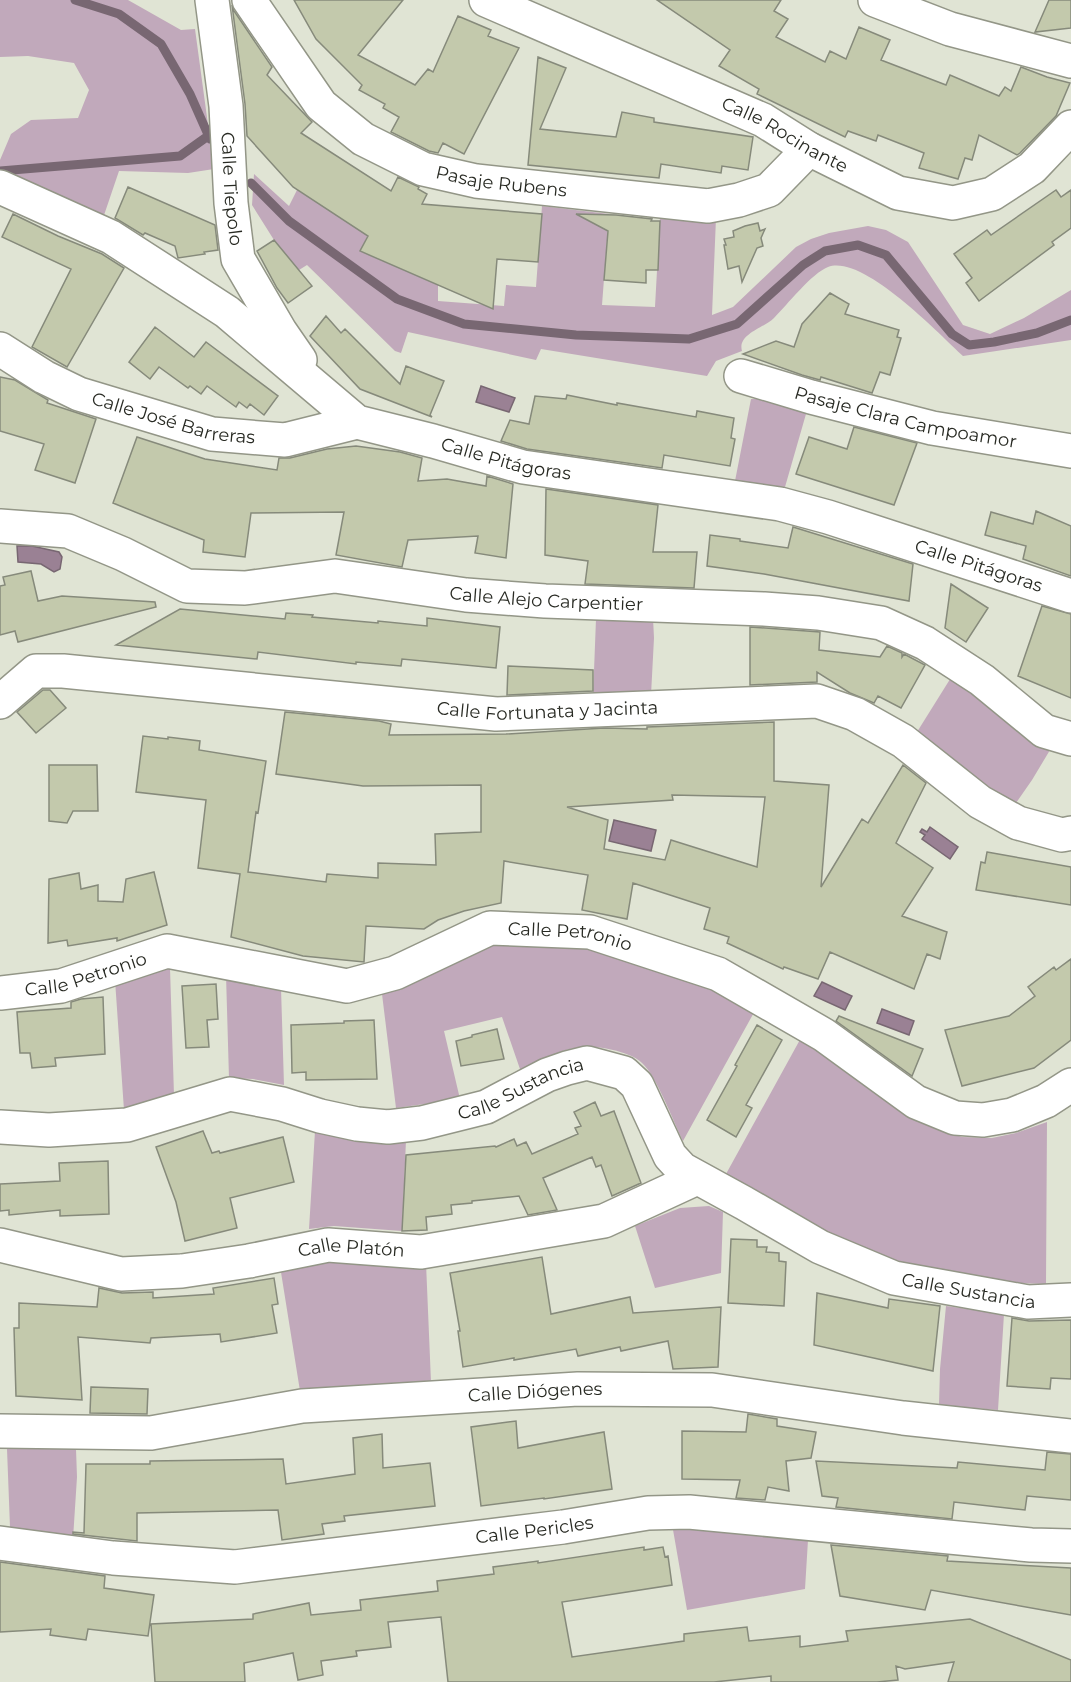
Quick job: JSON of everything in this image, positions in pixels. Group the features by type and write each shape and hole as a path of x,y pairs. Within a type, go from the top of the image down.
{"street":[{"name":"Calle Tiepolo","path":"212,0 226,106 231,202 238,259 280,331 322,391"},
{"name":"Pasaje Rubens","path":"249,0 321,105 363,139 423,169 476,181 708,206 740,200 768,190 809,149"},
{"name":"Calle Rocinante","path":"486,0 763,120 809,149 898,193 953,203 992,194 1032,168 1071,127"},
{"path":"875,0 950,29 1071,61"},
{"name":"Calle Pitágoras","path":"0,187 111,237 227,312 357,422 523,467 780,504 828,517 1071,596"},
{"name":"Calle José Barreras","path":"0,349 44,377 79,394 212,434 285,440 357,422"},
{"name":"Pasaje Clara Campoamor","path":"741,376 811,397 932,428 1071,451"},
{"name":"Calle Alejo Carpentier","path":"0,526 68,531 123,554 187,586 244,588 335,576 466,595 545,601 786,610 881,623 925,643 982,680 1044,731 1071,739"},
{"name":"Calle Fortunata y Jacinta","path":"0,702 36,671 63,671 496,714 817,701 855,714 903,741 980,802 1018,823 1062,835 1071,833"},
{"name":"Calle Petronio","path":"0,993 60,986 166,951 347,986 394,973 489,928 590,933 718,974 824,1035 916,1102 955,1118 983,1120 1012,1115 1046,1101 1071,1085"},
{"name":"Calle Sustancia","path":"0,1127 49,1130 127,1125 230,1094 282,1104 320,1116 357,1124 388,1127 422,1123 486,1107 547,1075 587,1063 624,1073 637,1085 670,1156 682,1169 820,1247 894,1278 1028,1302 1071,1300"},
{"name":"Calle Platón","path":"0,1245 121,1274 182,1271 249,1261 328,1245 422,1252 604,1221 696,1178"},
{"name":"Calle Diógenes","path":"0,1431 151,1433 302,1406 589,1389 712,1390 903,1418 1071,1436"},
{"name":"Calle Pericles","path":"0,1543 113,1558 235,1567 563,1527 648,1513 689,1512 1019,1544 1071,1546"}],"shaded area":[{"path":"0,0 128,0 181,30 195,29 214,169 188,173 119,171 101,224 0,175 0,160 11,134 31,120 78,118 89,90 74,63 28,56 0,57"},
{"path":"254,174 289,206 297,190 368,235 360,251 438,285 438,301 504,306 506,285 536,287 542,206 609,214 602,305 655,307 660,216 716,218 712,315 733,307 796,247 829,233 868,226 886,230 908,242 963,325 990,334 1024,318 1071,290 1071,340 963,356 919,314 880,283 843,266 828,267 822,270 770,322 743,340 742,351 716,361 707,376 541,349 536,360 408,332 401,353 395,351 307,265 299,270 274,240 252,205"},
{"path":"481,386 515,398 509,412 476,402"},
{"path":"770,395 808,407 785,487 735,481 751,399"},
{"path":"17,546 32,546 59,552 62,557 60,569 54,572 41,564 18,562"},
{"path":"653,618 651,695 593,697 596,619"},
{"path":"952,676 1027,740 1050,750 1016,803 995,793 917,732"},
{"path":"614,820 656,830 651,851 609,841"},
{"path":"930,827 958,847 950,859 922,839 925,835 920,832 922,829 927,832"},
{"path":"544,941 628,954 757,1007 683,1141 653,1078 639,1061 617,1051 599,1047 575,1048 554,1054 521,1072 502,1017 444,1031 460,1099 396,1108 382,994 478,945"},
{"path":"170,968 174,1095 124,1110 115,980"},
{"path":"226,975 281,988 284,1085 253,1079 229,1078"},
{"path":"822,982 852,996 845,1010 814,996"},
{"path":"882,1009 914,1021 909,1035 877,1023"},
{"path":"802,1036 933,1127 962,1137 992,1138 1016,1133 1047,1122 1046,1284 1012,1283 901,1267 827,1235 756,1190 726,1174"},
{"path":"315,1131 406,1140 402,1231 334,1226 309,1229"},
{"path":"709,1206 723,1212 721,1273 655,1288 635,1226 680,1208"},
{"path":"326,1259 426,1263 431,1382 300,1391 280,1266"},
{"path":"946,1306 1004,1314 998,1410 939,1405"},
{"path":"7,1449 76,1449 77,1477 73,1539 10,1527"},
{"path":"672,1524 792,1536 808,1540 805,1589 687,1610"}],"building":[{"path":"294,0 403,0 358,55 415,85 428,69 433,72 458,16 491,30 488,36 519,48 464,154 443,143 438,153 429,151 391,132 399,117 383,108 385,104 359,90 362,85 316,39"},
{"path":"657,0 781,0 774,11 788,19 776,37 825,62 830,51 846,59 859,27 890,40 881,60 946,85 950,75 999,96 1005,87 1011,91 1021,67 1070,83 1056,116 1020,153 1017,155 979,135 972,160 965,158 958,179 919,168 924,153 878,135 876,141 848,131 845,137 757,94 759,89 719,66 730,50"},
{"path":"1049,0 1071,0 1071,28 1035,32"},
{"path":"232,5 272,67 267,75 312,122 301,133 391,191 398,177 419,187 418,189 427,194 422,204 542,214 538,262 497,259 493,309 360,251 368,236 293,187 247,136"},
{"path":"538,57 566,68 540,129 616,137 622,112 654,118 654,122 753,137 748,170 722,166 721,173 661,164 659,178 528,165"},
{"path":"128,187 215,225 218,250 178,258 175,246 145,233 143,235 115,218"},
{"path":"1056,190 1061,197 1071,190 1071,228 1052,242 1054,245 979,301 966,283 972,278 954,254 987,230 991,235"},
{"path":"13,214 102,254 124,268 67,367 32,347 71,269 2,237"},
{"path":"576,214 616,215 660,221 658,270 646,270 646,283 604,280 608,231"},
{"path":"758,223 760,231 765,229 761,238 763,246 757,248 742,282 739,266 728,269 724,239 734,237 733,231"},
{"path":"274,240 312,286 288,303 257,251"},
{"path":"830,293 849,304 845,314 899,330 897,337 901,338 890,375 880,372 872,393 821,377 820,380 802,375 743,354 776,341 794,347 802,324"},
{"path":"326,316 341,333 345,329 400,384 406,366 444,381 430,415 432,417 360,389 310,336"},
{"path":"155,327 194,357 206,342 278,396 264,415 250,404 247,408 239,402 236,407 207,386 201,394 190,386 188,388 159,367 150,379 129,362"},
{"path":"0,377 15,380 48,400 47,403 96,419 75,483 35,470 44,444 0,431"},
{"path":"567,395 696,417 697,411 734,418 731,438 735,439 730,466 664,455 662,468 527,449 501,441 510,420 529,424 535,396 566,399"},
{"path":"854,427 917,443 894,505 796,474 809,437 847,449"},
{"path":"137,437 205,459 277,470 279,458 356,446 400,452 422,458 418,481 447,479 486,486 487,476 513,484 506,558 475,553 478,536 408,540 402,567 336,555 344,512 251,513 245,557 203,552 204,540 113,503"},
{"path":"546,489 658,505 653,552 697,552 694,588 585,584 588,561 545,555"},
{"path":"1036,511 1071,526 1071,576 1023,559 1026,546 985,535 991,512 1033,524"},
{"path":"793,527 913,564 909,601 764,574 707,566 710,535 788,548"},
{"path":"31,571 38,601 62,596 155,602 156,607 18,642 15,631 0,635 0,586 5,585 3,577"},
{"path":"951,584 988,608 966,642 945,628"},
{"path":"1042,606 1071,614 1071,698 1018,676"},
{"path":"180,609 285,619 286,613 427,626 427,618 500,627 496,668 402,659 401,666 356,662 356,664 258,652 257,659 116,645"},
{"path":"750,627 820,632 819,650 880,657 887,646 902,653 902,657 904,654 925,665 901,708 878,696 874,703 850,693 817,672 817,682 750,685"},
{"path":"508,666 593,670 593,691 507,695"},
{"path":"43,690 50,690 66,708 36,733 17,712"},
{"path":"285,712 379,721 391,724 389,735 506,734 774,722 774,781 829,785 821,887 862,819 868,823 903,765 926,783 896,843 933,868 902,916 947,932 940,959 927,954 914,989 830,952 818,979 784,967 783,969 727,943 729,937 704,929 710,908 633,883 627,919 582,910 588,875 504,861 501,903 464,911 438,920 424,929 366,926 364,962 303,956 231,937 240,874 198,868 206,800 136,792 143,736 200,741 199,750 266,761 248,872 326,882 327,874 378,878 378,863 436,865 435,834 481,832 481,785 363,786 276,774","holes":["672,795 765,797 757,867 671,840 665,860 604,849 608,820 567,807 673,800"]},
{"path":"49,765 97,765 98,811 73,811 67,823 49,821"},
{"path":"987,852 1071,867 1071,905 976,890 981,862 985,863"},
{"path":"154,872 167,925 117,941 117,938 68,946 67,940 48,943 49,879 79,873 81,889 98,885 98,901 123,902 126,879"},
{"path":"1071,959 1071,1040 1034,1068 962,1086 945,1030 1009,1016 1035,996 1028,987 1054,967 1056,970"},
{"path":"216,984 218,1019 207,1020 209,1047 186,1048 182,986"},
{"path":"103,997 105,1054 55,1058 56,1066 32,1068 30,1053 20,1053 17,1012 71,1008 71,1002"},
{"path":"839,1016 923,1049 912,1076 836,1021"},
{"path":"374,1020 377,1079 306,1080 306,1072 292,1073 291,1025"},
{"path":"757,1025 782,1040 746,1105 752,1108 736,1137 707,1120"},
{"path":"497,1029 504,1059 461,1066 456,1041"},
{"path":"595,1102 601,1116 614,1111 641,1183 612,1196 601,1165 596,1167 592,1157 543,1178 557,1210 528,1215 519,1196 472,1201 472,1203 451,1205 452,1214 426,1217 427,1230 402,1231 406,1155 496,1147 514,1139 517,1146 526,1142 532,1154 578,1134 575,1128 581,1126 574,1112"},
{"path":"203,1131 212,1153 283,1137 294,1182 230,1198 237,1228 185,1241 176,1202 156,1147"},
{"path":"108,1161 109,1214 60,1216 60,1210 9,1215 9,1210 0,1211 0,1184 60,1181 59,1163"},
{"path":"731,1239 757,1240 757,1247 767,1247 766,1252 779,1253 779,1261 786,1262 784,1306 728,1303"},
{"path":"542,1257 551,1314 630,1297 633,1313 721,1307 718,1367 673,1369 668,1341 621,1351 620,1347 578,1356 576,1349 463,1367 458,1331 460,1331 450,1273"},
{"path":"274,1278 278,1304 272,1305 277,1333 221,1342 220,1334 151,1338 150,1343 78,1337 82,1400 16,1396 14,1328 19,1328 19,1303 97,1307 99,1288 122,1293 153,1292 153,1298 214,1294 213,1288"},
{"path":"817,1293 888,1308 889,1299 940,1306 933,1371 814,1345"},
{"path":"1012,1318 1029,1321 1071,1320 1071,1379 1051,1378 1050,1389 1007,1386"},
{"path":"91,1387 148,1389 147,1414 90,1413"},
{"path":"748,1414 777,1419 777,1426 816,1432 811,1458 786,1461 789,1491 768,1487 765,1500 736,1498 740,1480 682,1479 682,1431 746,1432"},
{"path":"516,1421 518,1448 604,1432 612,1489 481,1506 471,1427"},
{"path":"382,1434 383,1468 430,1463 435,1506 344,1516 345,1521 322,1524 324,1534 282,1540 278,1510 137,1513 137,1541 73,1534 73,1532 84,1533 86,1464 283,1459 286,1484 355,1474 353,1438"},
{"path":"1047,1452 1071,1454 1071,1500 1027,1496 1025,1510 954,1502 952,1519 836,1507 838,1498 822,1496 816,1461 957,1468 958,1462 1045,1470"},
{"path":"831,1545 948,1556 947,1561 1071,1568 1071,1615 931,1590 925,1610 840,1596"},
{"path":"644,1547 644,1550 663,1547 665,1557 668,1556 672,1585 562,1602 572,1657 684,1641 684,1634 747,1627 749,1641 800,1636 800,1647 848,1641 846,1631 970,1619 1071,1660 1071,1682 948,1682 954,1662 905,1669 896,1666 898,1680 877,1682 771,1682 771,1676 714,1682 448,1682 441,1617 388,1622 391,1647 356,1651 357,1656 321,1661 323,1675 298,1680 293,1653 244,1663 245,1682 155,1682 151,1624 253,1619 253,1614 309,1603 311,1615 361,1610 360,1600 438,1591 437,1581 494,1574 493,1567 538,1561 538,1563"},
{"path":"0,1562 105,1576 104,1588 154,1595 148,1636 88,1629 86,1640 50,1635 51,1629 0,1632"}],"waterway":[{"path":"75,0 119,14 161,44 190,94 210,139"},
{"path":"0,171 180,156 208,136"},
{"path":"251,183 289,221 397,299 464,324 576,335 689,339 737,324 803,265 825,251 858,245 886,255 952,334 969,345 1037,333 1071,320"}]}
